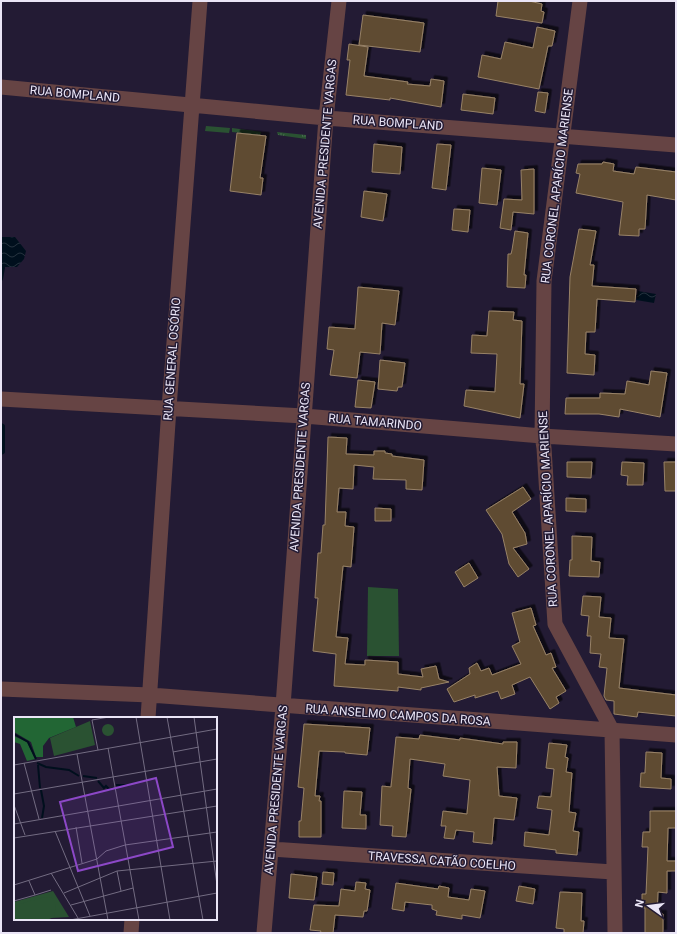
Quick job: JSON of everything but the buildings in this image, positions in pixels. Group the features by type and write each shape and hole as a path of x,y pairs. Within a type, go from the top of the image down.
{"street":[{"name":"RUA GENERAL OSÓRIO","path":"148,717 169,408 200,1"},
{"name":"AVENIDA PRESIDENTE VARGAS","path":"264,933 283,706 326,118 339,1"},
{"name":"RUA CORONEL APARÍCIO MARIENSE","path":"580,1 544,281 542,436 556,624 612,730 615,933"},
{"name":"RUA BOMPLAND","path":"1,88 326,118 562,135 676,145"},
{"name":"RUA TAMARINDO","path":"1,399 304,416 542,436 676,444"},
{"name":"RUA ANSELMO CAMPOS DA ROSA","path":"1,689 150,694 283,706 676,735"},
{"name":"TRAVESSA CATÃO COELHO","path":"271,849 613,872"},
{"path":"131,933 132,920"}],"green space":[{"path":"206,126 230,128 229,133 205,131"},
{"path":"232,128 261,132 260,135 232,132"},
{"path":"277,132 306,135 306,139 278,135"},
{"path":"368,587 398,589 399,656 367,656"}],"water":[{"path":"1,237 15,237 26,251 24,259 17,267 1,267"},
{"path":"638,291 656,294 654,303 636,300"}],"waterway":[{"path":"1,279 3,268"},
{"path":"1,425 3,426 3,452 1,453"}]}
